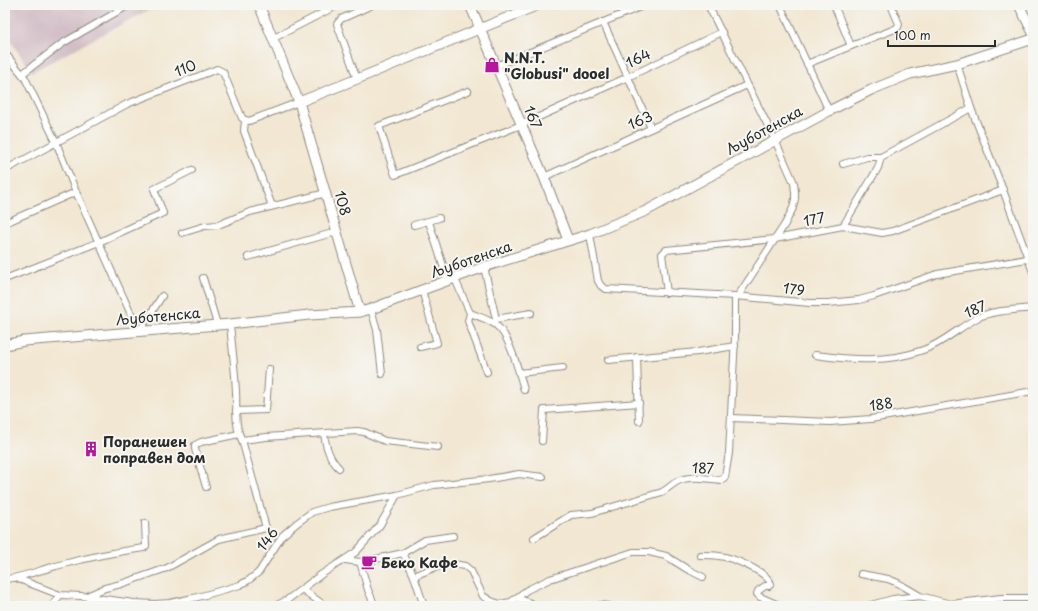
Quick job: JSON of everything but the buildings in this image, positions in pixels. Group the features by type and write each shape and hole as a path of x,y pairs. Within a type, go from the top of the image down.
{"main road":[{"name":"108","path":"259,5 274,38 299,102 360,312"},
{"name":"167","path":"470,5 544,177 568,240"},
{"path":"299,102 357,80 538,5"},
{"path":"1019,5 1033,33"},
{"name":"Љуботенска","path":"5,345 24,341 230,324 309,315 360,312 371,309 484,268 590,234 646,211 829,111 871,90 910,74 957,64 1033,39"}],"street":[{"path":"22,74 64,43 129,5"},
{"path":"274,38 328,7 338,5"},
{"path":"357,80 337,24 341,19 372,5"},
{"path":"496,66 645,5"},
{"path":"708,5 775,140 794,183 795,199 793,208 775,239 737,296"},
{"path":"780,5 829,111"},
{"path":"834,5 851,46"},
{"path":"807,64 898,27 899,24 891,5"},
{"path":"603,22 651,128"},
{"name":"164","path":"468,91 379,126 395,175 521,125 628,77 722,32"},
{"path":"5,53 25,78 56,142 76,192 139,332"},
{"path":"957,64 971,108 1030,259 1033,272"},
{"name":"110","path":"5,170 127,104 217,69 223,72 242,118 245,120"},
{"name":"163","path":"544,177 747,85"},
{"path":"272,206 244,131 245,120 249,120 299,102"},
{"path":"843,164 867,157 881,158 971,108"},
{"path":"843,226 878,168 881,158"},
{"path":"5,280 99,242 163,213 154,189 192,170"},
{"name":"177","path":"667,293 662,254 666,250 775,239 843,226 882,233 893,231 1003,190"},
{"path":"5,222 76,192"},
{"path":"182,233 205,226 218,225 250,212 326,193"},
{"path":"414,225 439,218"},
{"path":"428,222 451,280 470,313 498,326 508,342 524,390"},
{"path":"248,257 336,232"},
{"name":"179","path":"590,234 598,281 601,286 606,289 737,296 810,303 859,300 937,274 1030,259"},
{"path":"484,268 496,319 531,313"},
{"path":"203,278 217,324"},
{"path":"420,347 437,343 422,290"},
{"path":"139,332 162,296"},
{"name":"187","path":"534,538 571,515 592,513 662,492 684,479 723,479 726,475 729,453 737,296"},
{"name":"187","path":"814,355 872,360 904,356 935,345 980,317 994,313 1033,308"},
{"path":"371,309 377,330 382,374"},
{"path":"470,313 468,321 487,372"},
{"name":"146","path":"86,597 105,588 167,568 219,539 266,528 242,440 239,434 230,324"},
{"path":"608,360 698,352 735,346"},
{"path":"637,357 639,421"},
{"path":"519,373 563,368"},
{"path":"236,411 266,410 269,369"},
{"name":"188","path":"731,418 830,422 871,419 1033,391"},
{"path":"542,441 544,410 639,403"},
{"path":"242,440 266,437 364,432 385,441 438,447"},
{"path":"206,487 195,445 201,442 239,434"},
{"path":"324,434 328,454 339,468"},
{"name":"146","path":"16,578 60,595 123,602 155,604 170,603 240,585 249,580 259,572 282,536 297,522 312,512 355,501 397,495 434,485 519,474 543,477"},
{"path":"275,606 287,600 335,565 356,552 380,525 397,495"},
{"name":"146","path":"5,579 16,578 96,555 144,548 146,546 145,523"},
{"path":"344,560 360,562 403,552 425,540 453,536"},
{"path":"403,552 414,576 424,606"},
{"path":"414,576 436,567 453,564 465,566 471,571 483,596 491,602 500,604 511,602 527,590 550,579 633,552 649,552 666,556 703,577"},
{"path":"700,555 720,556 746,565 764,576 770,580 771,584 758,591 757,594 760,597 781,606"},
{"path":"360,562 368,590 375,606"},
{"path":"861,574 888,579 905,586 920,596 951,604 1001,598 1033,598"},
{"path":"302,589 325,606"},
{"path":"52,606 60,595"},
{"path":"867,606 893,599 920,596"},
{"path":"517,598 538,606"},
{"path":"598,606 609,606"}],"shaded area":[{"path":"5,5 158,5 32,72 5,33"}],"place":[{"name":"N.N.T. \"Globusi\" dooel","path":"492,65"},
{"name":"Поранешен поправен дом","path":"91,449"},
{"name":"Беко Кафе","path":"369,562"}]}
